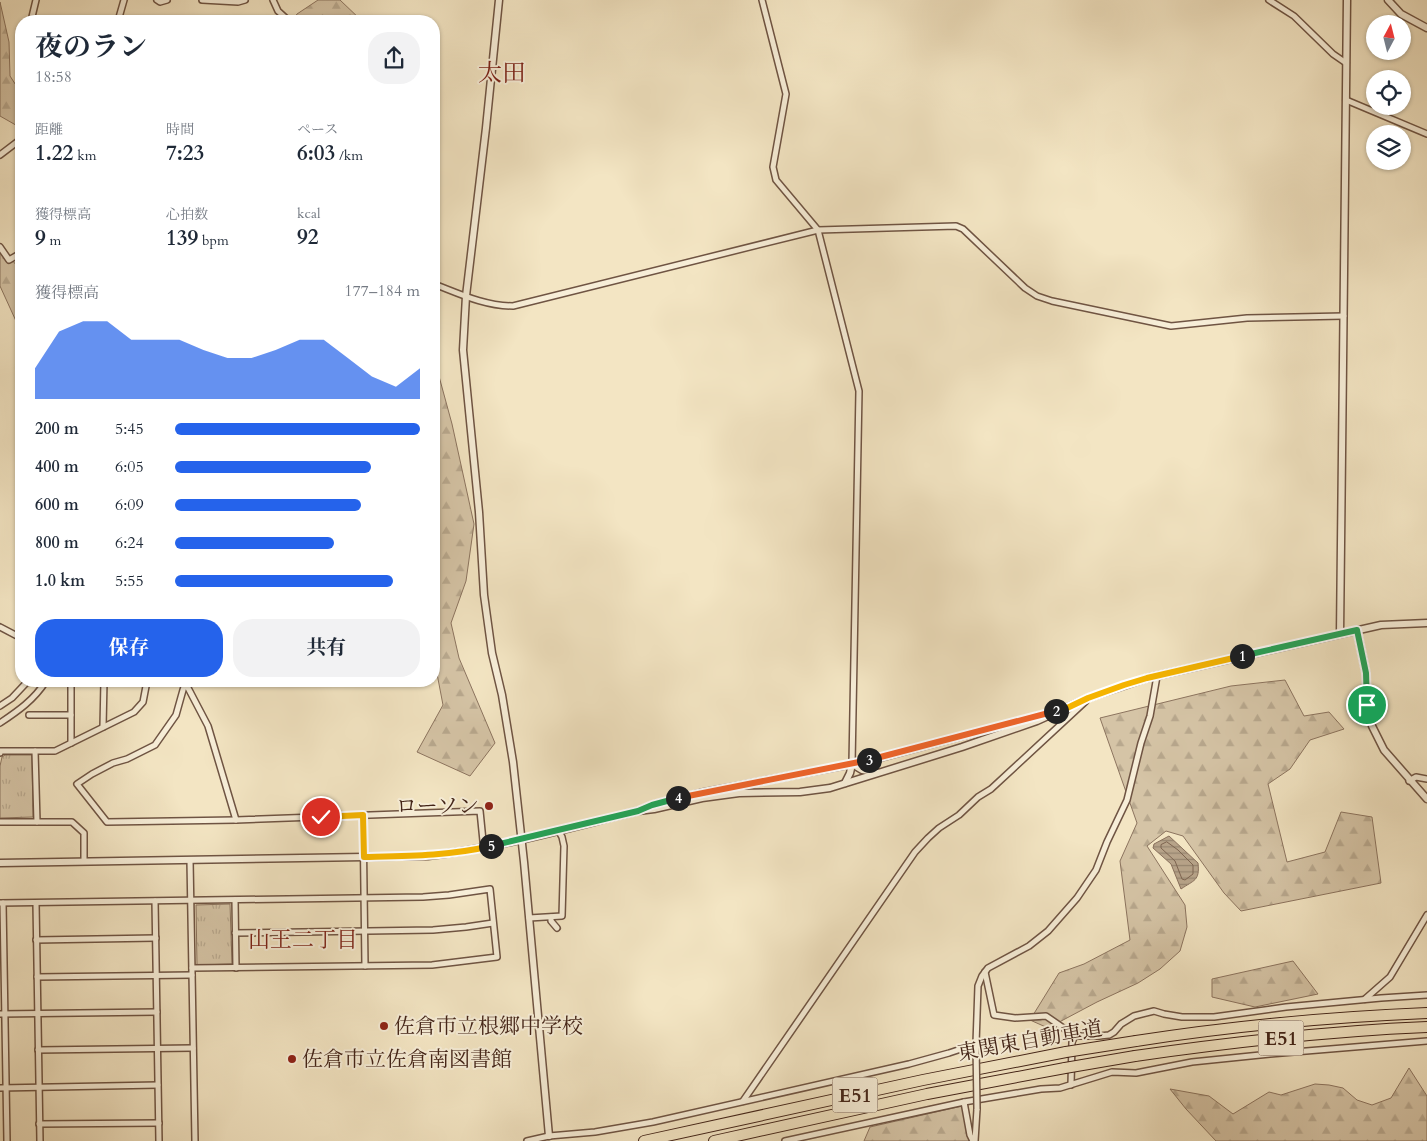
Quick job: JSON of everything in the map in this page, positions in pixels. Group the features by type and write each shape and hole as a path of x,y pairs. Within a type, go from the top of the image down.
{"highway":[{"name":"東関東自動車道","path":"644,1141 941,1076 1066,1052 1212,1031 1326,1019 1427,1013"},
{"name":"東関東自動車道","path":"714,1141 917,1096 1135,1056 1269,1039 1427,1027"}],"street":[{"path":"32,15 36,0"},
{"path":"120,15 124,0"},
{"path":"157,0 160,2 167,0"},
{"path":"202,0 238,2 245,0"},
{"path":"272,0 282,15"},
{"path":"499,0 466,296 463,350 479,512 484,595 492,653 509,731 529,918 549,1139"},
{"path":"762,0 786,94 773,167 774,173 776,180 818,230 859,391 852,764 845,783"},
{"path":"1269,0 1294,16 1346,63"},
{"path":"1340,634 1347,0"},
{"path":"1388,0 1401,14 1427,28"},
{"path":"1346,100 1427,134"},
{"path":"0,155 15,144"},
{"path":"440,286 485,303 502,306 524,304 818,230 956,226 963,229 1026,288 1037,296 1052,301 1171,326 1247,318 1344,316"},
{"path":"0,247 8,260 15,256"},
{"path":"0,863 428,856 454,853 488,847 638,811 702,798 739,793 800,792 830,788 962,747 1037,721 1088,698 1124,685 1381,625 1427,623"},
{"path":"0,627 15,635"},
{"path":"1357,630 1366,673 1367,705 1372,726 1384,750 1409,781 1427,799"},
{"path":"974,1141 978,986 988,968 1029,946 1048,931 1077,898 1096,870 1127,800 1141,743 1150,716 1157,676"},
{"path":"0,706 12,698 22,687"},
{"path":"0,723 24,706 42,687"},
{"path":"71,687 71,743"},
{"path":"103,727 104,687"},
{"path":"0,752 55,751 134,712 143,702 146,687"},
{"path":"184,687 176,715 156,745 127,759 112,763 77,784 107,822 236,820 480,811 483,841"},
{"path":"188,687 208,726 236,820"},
{"path":"743,1102 915,852 939,828 959,815 978,797 991,789 1088,698"},
{"path":"638,811 652,805 700,793 852,764 1065,709"},
{"path":"29,715 71,715"},
{"path":"35,751 37,822"},
{"path":"852,764 862,770 878,773"},
{"path":"1409,781 1416,777 1427,779"},
{"path":"363,815 365,966"},
{"path":"0,822 72,822 84,833 84,861"},
{"path":"529,918 562,916 564,846 558,830"},
{"path":"190,860 195,1141"},
{"path":"6,1141 3,1088 1,903 423,897 490,889 497,957 432,965 192,968"},
{"path":"235,900 236,968"},
{"path":"155,901 159,1141"},
{"path":"36,903 40,1141"},
{"path":"1364,1000 1390,977 1427,915"},
{"path":"551,917 551,921 557,928"},
{"path":"235,933 433,930 493,923"},
{"path":"36,940 156,938"},
{"path":"985,972 994,1015 1015,1018 1046,1016 1075,1036 1109,1035 1134,1016 1154,1011 1182,1017 1214,1017 1286,1007 1427,995"},
{"path":"37,977 192,975"},
{"path":"2,1014 157,1012"},
{"path":"1070,1085 1072,1042 1075,1036"},
{"path":"785,1141 964,1102 1060,1088 1112,1072 1136,1073 1192,1062 1427,1041"},
{"path":"527,1141 653,1122 909,1064 976,1044"},
{"path":"38,1050 193,1048"},
{"path":"3,1088 158,1085"},
{"path":"964,1102 970,1135 974,1141"},
{"path":"39,1124 159,1123"}],"green space":[{"path":"318,0 340,0 356,15 296,15"},
{"path":"0,2 9,42 10,76 15,84 15,125 0,116"},
{"path":"0,245 15,264 15,319 0,286"},
{"path":"440,380 452,424 474,524 466,581 451,623 459,658 495,743 470,776 417,752 443,705 440,687"},
{"path":"1285,680 1304,716 1329,712 1344,729 1310,740 1290,769 1268,784 1287,862 1325,852 1341,812 1372,817 1381,883 1241,911 1224,893 1183,836 1166,831 1147,846 1185,905 1187,927 1180,951 1160,969 1138,983 1048,1028 1030,1020 1059,973 1084,964 1130,940 1120,861 1137,823 1100,718 1231,686"},
{"path":"5,755 32,755 33,817 0,818 0,766 2,757"},
{"path":"230,904 232,964 197,965 196,905"},
{"path":"1293,961 1318,994 1255,1007 1212,997 1212,979"},
{"path":"1409,1068 1427,1096 1427,1141 1216,1141 1170,1089 1209,1096 1233,1114 1269,1092 1281,1095 1315,1084 1343,1088 1357,1100 1372,1105 1391,1098"},
{"path":"962,1106 969,1141 864,1141 870,1127"}],"water":[{"path":"1169,836 1198,863 1197,877 1193,882 1181,889 1171,864 1153,848 1154,844"}],"place":[{"name":"ローソン","path":"489,806"},
{"name":"佐倉市立根郷中学校","path":"384,1026"},
{"name":"佐倉市立佐倉南図書館","path":"292,1059"}],"district":[{"name":"太田","path":"502,73"},
{"name":"山王二丁目","path":"303,940"}],"route":[{"path":"321,817 363,815 364,857 428,856 488,847 638,811 652,805 700,793 868,760 1065,709 1088,698 1147,678 1357,630 1366,673 1367,705"}]}
